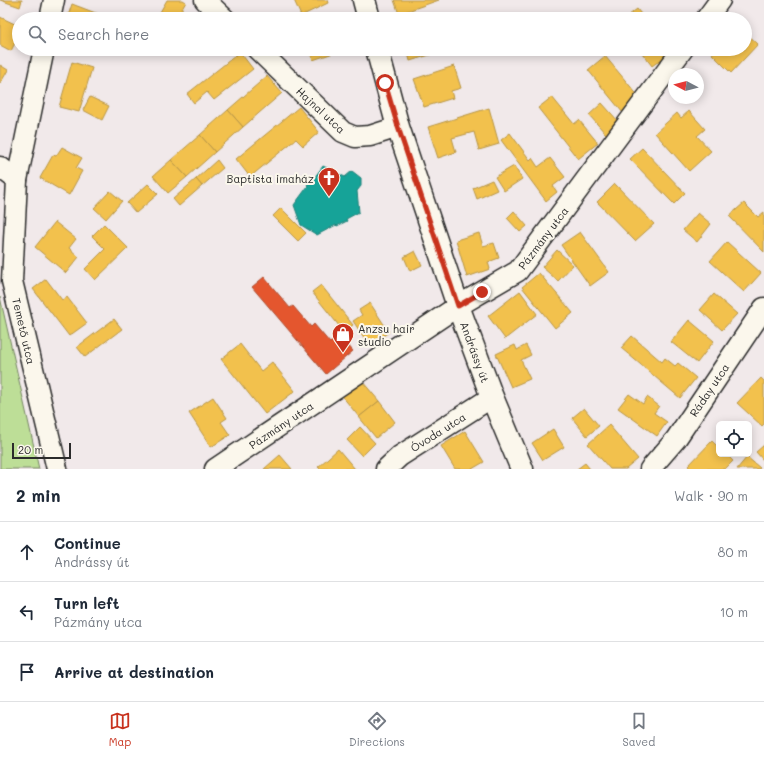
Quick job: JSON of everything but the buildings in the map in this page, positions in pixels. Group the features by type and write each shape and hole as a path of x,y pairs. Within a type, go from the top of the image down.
{"main road":[{"path":"364,0 367,12"},
{"name":"Andrássy út","path":"379,56 398,127 458,306 492,397 522,469"}],"street":[{"path":"51,12 54,0"},
{"path":"205,0 218,12"},
{"path":"711,12 720,0"},
{"name":"Temető utca","path":"43,56 17,180 12,280 57,469"},
{"name":"Hajnal utca","path":"264,56 343,132 355,137 370,136 398,127"},
{"name":"Pázmány utca","path":"215,469 458,306 518,271 678,56"},
{"path":"0,167 17,180"},
{"name":"Ráday utca","path":"650,469 676,439 764,308"},
{"name":"Óvoda utca","path":"386,469 400,456 492,397"}],"green space":[{"path":"0,297 39,469 0,469"}],"place":[{"name":"Baptista imaház","path":"329,198"},
{"name":"Anzsu hair studio","path":"343,354"}],"route":[{"path":"385,83 398,127 458,306 482,292"}]}
